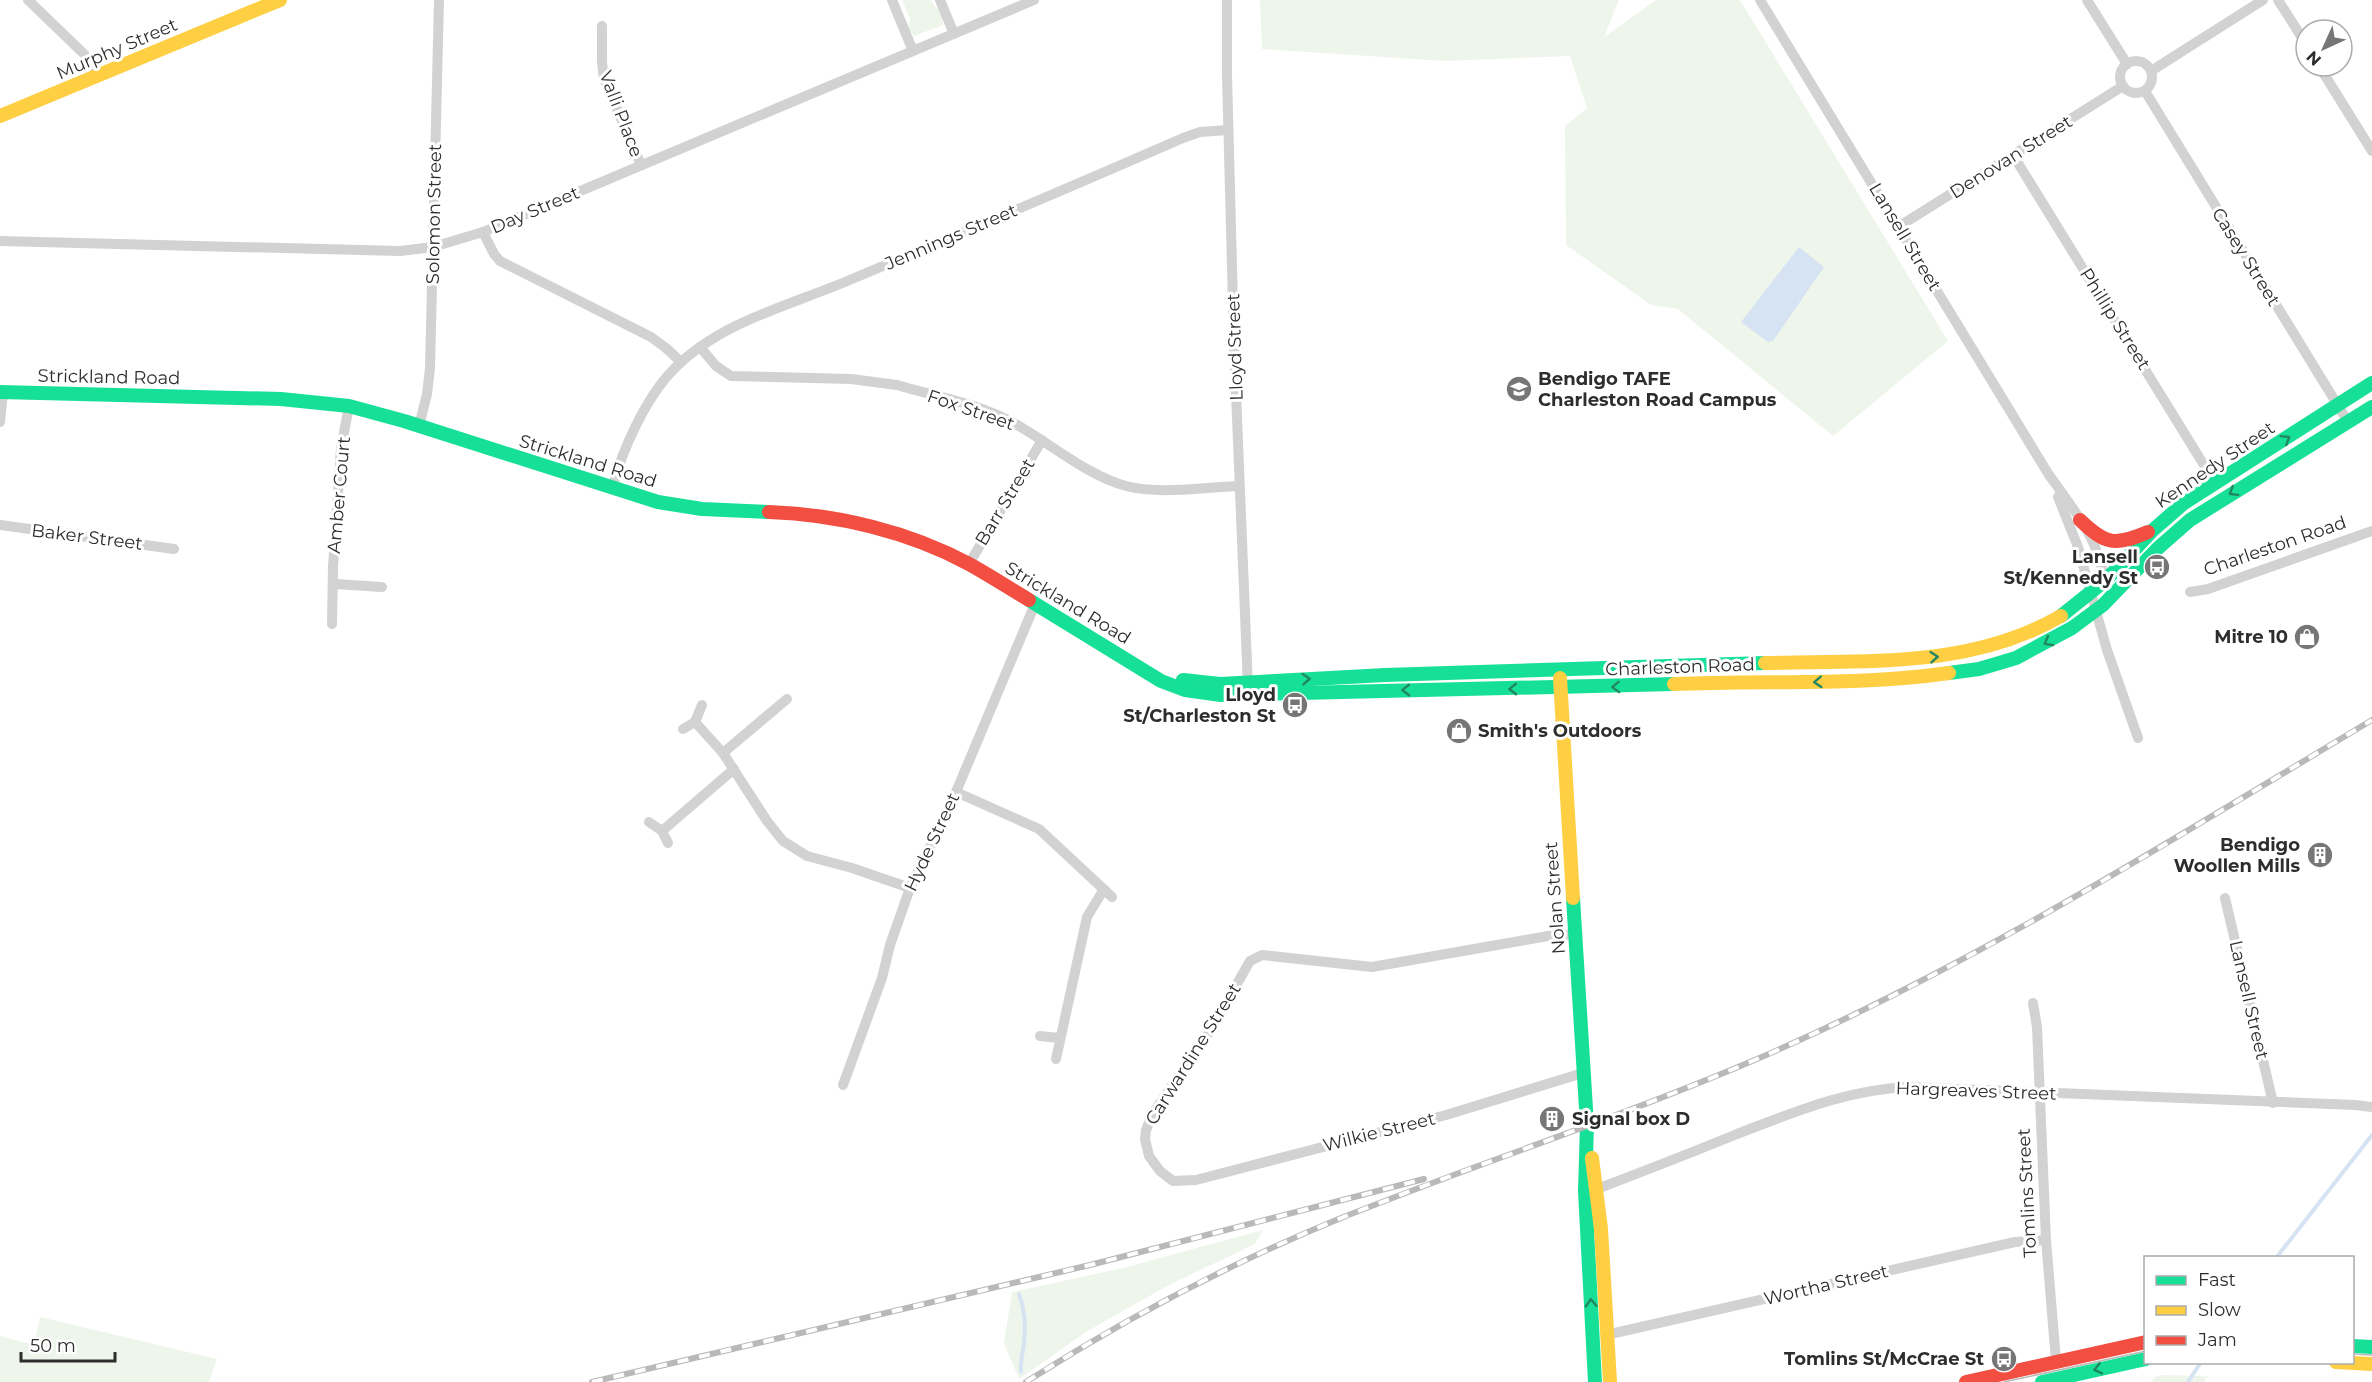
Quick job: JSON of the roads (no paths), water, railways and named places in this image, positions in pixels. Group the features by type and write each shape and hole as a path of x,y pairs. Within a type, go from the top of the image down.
{"main road":[{"name":"Murphy Street","path":"0,116 280,0"},
{"name":"Kennedy Street","path":"2091,593 2154,529 2185,503 2339,407 2372,383"},
{"name":"Strickland Road","path":"2,392 281,399 349,406 612,489 684,507 801,513 838,519 893,533 969,564 1136,665 1193,682 1248,689"},
{"name":"Kennedy Street","path":"2100,608 2168,538 2190,520 2372,407"},
{"path":"2080,520 2097,536 2111,542 2128,540 2154,529"},
{"name":"Charleston Road","path":"1248,689 1385,675 1913,659 1971,653 2003,645 2034,632 2069,611 2091,593"},
{"name":"Charleston Road","path":"1248,689 1402,690 1560,688 1730,682 1806,683 1936,675 1979,669 2012,659 2038,647 2100,608"},
{"path":"1670,665 1671,684"},
{"name":"Nolan Street","path":"1559,668 1599,1335 1594,1382"},
{"name":"Nolan Street","path":"1599,1335 1610,1382"},
{"path":"1966,1382 2144,1342"},
{"path":"2354,1346 2372,1347"},
{"path":"2048,1381 2144,1359"},
{"name":"Tomlins Street","path":"2048,1381 2056,1361"},
{"path":"2354,1363 2372,1364"}],"street":[{"path":"28,0 84,54 99,75"},
{"name":"Solomon Street","path":"418,426 429,377 439,0"},
{"path":"892,0 913,51"},
{"path":"940,0 954,34"},
{"name":"Day Street","path":"0,241 388,250 433,247 483,232 1034,0"},
{"name":"Lloyd Street","path":"1227,0 1228,130 1248,689"},
{"name":"Lansell Street","path":"1760,0 2096,549 2104,581 2100,608 2107,650 2138,738"},
{"path":"2086,0 2127,64"},
{"path":"2151,71 2263,0"},
{"path":"2278,0 2294,25"},
{"name":"Valli Place","path":"602,26 604,79 640,165"},
{"path":"2137,61 2148,66 2152,82 2145,91 2136,94 2123,86 2120,77 2127,64 2137,61"},
{"path":"2326,78 2372,151"},
{"name":"Denovan Street","path":"1898,227 2123,86"},
{"name":"Casey Street","path":"2145,91 2348,422"},
{"name":"Jennings Street","path":"612,489 624,456 645,411 662,384 681,362 731,328 861,276 1183,138 1200,132 1228,130"},
{"name":"Phillip Street","path":"2013,155 2215,483"},
{"path":"483,232 500,261 651,338 681,362"},
{"name":"Fox Street","path":"700,347 716,366 731,376 851,379 897,385 996,414 1102,477 1125,486 1149,489 1239,486"},
{"path":"0,422 2,392"},
{"name":"Amber Court","path":"332,624 340,459 349,406"},
{"name":"Barr Street","path":"969,564 1042,440"},
{"name":"Lansell Street","path":"2049,475 2071,526 2091,593 2100,608"},
{"name":"Baker Street","path":"0,525 174,549"},
{"name":"Charleston Road","path":"2190,592 2208,589 2372,531"},
{"path":"335,584 382,587"},
{"name":"Hyde Street","path":"843,1085 882,978 890,945 910,888 956,792 1035,604"},
{"path":"723,753 787,699"},
{"path":"683,729 695,722 702,705"},
{"path":"695,722 723,753 776,834 790,847 807,856 852,868 910,888"},
{"path":"662,831 734,769"},
{"path":"956,792 1039,829 1108,893 1088,917 1056,1059"},
{"path":"649,822 662,831 668,843"},
{"name":"Lansell Street","path":"2225,898 2273,1103"},
{"name":"Carwardine Street","path":"1173,1181 1160,1171 1149,1156 1145,1138 1148,1122 1210,1031 1254,957 1262,955 1372,967 1548,936 1575,934"},
{"name":"Tomlins Street","path":"2033,1004 2037,1027 2046,1240 2056,1361"},
{"path":"1040,1036 1059,1038"},
{"name":"Wilkie Street","path":"1173,1181 1185,1182 1219,1174 1446,1116 1583,1073"},
{"name":"Hargreaves Street","path":"1591,1190 1814,1104 1858,1091 1908,1087 2372,1107"},
{"name":"Wortha Street","path":"1599,1335 2015,1242 2046,1240"}],"water":[{"path":"1799,247 1824,267 1773,341 1768,342 1741,322"}],"waterway":[{"path":"2278,1256 2372,1135"},
{"path":"1019,1294 1025,1325 1021,1372"},
{"path":"2188,1382 2200,1364"}],"tram line":[{"path":"2004,1382 2144,1351"},
{"path":"2354,1354 2372,1355"}],"railway":[{"path":"1026,1382 1180,1293 1300,1235 1706,1080 1837,1023 1994,943 2070,900 2372,720"},
{"path":"592,1382 1090,1265 1424,1179"}],"place":[{"name":"Bendigo TAFE Charleston Road Campus","path":"1519,389"},
{"name":"Lansell St/Kennedy St","path":"2157,567"},
{"name":"Mitre 10","path":"2307,637"},
{"name":"Lloyd St/Charleston St","path":"1295,705"},
{"name":"Smith's Outdoors","path":"1459,731"},
{"name":"Bendigo Woollen Mills","path":"2320,855"},
{"name":"Signal box D","path":"1552,1119"},
{"name":"Tomlins St/McCrae St","path":"2004,1359"}]}
